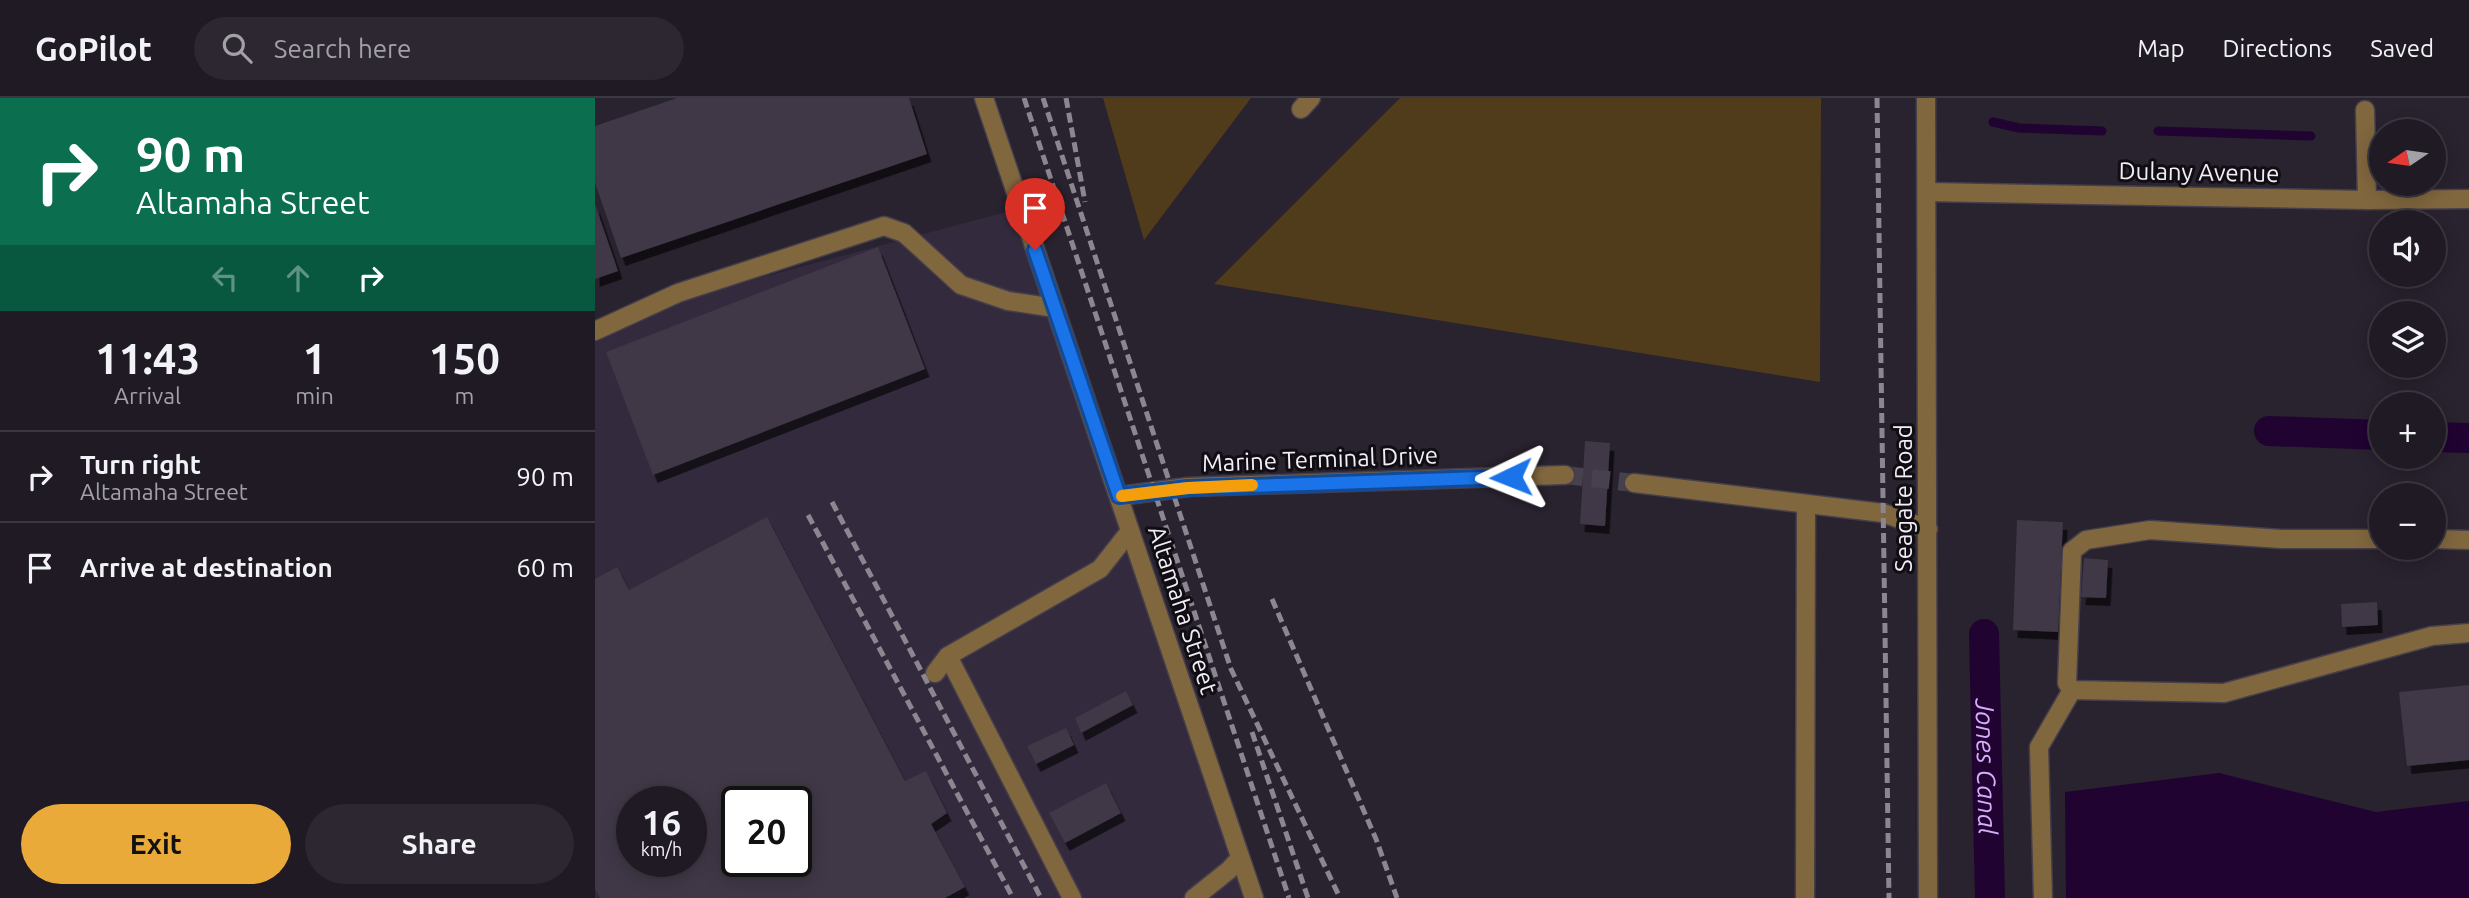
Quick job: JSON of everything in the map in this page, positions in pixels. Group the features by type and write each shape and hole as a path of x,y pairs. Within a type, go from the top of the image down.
{"street":[{"name":"Altamaha Street","path":"984,98 1254,898"},
{"name":"Seagate Road","path":"1926,98 1928,898"},
{"path":"2365,110 2367,200"},
{"name":"Dulany Avenue","path":"1928,192 2367,200 2469,199"},
{"path":"595,331 678,293 884,226 904,233 961,285 1008,301 1055,308"},
{"name":"Marine Terminal Drive","path":"1119,496 1188,488 1565,475"},
{"path":"1634,483 1883,513 1928,529"},
{"path":"1805,898 1807,504"},
{"path":"2072,691 2067,683 2071,551 2086,540 2150,530 2281,539 2369,538"},
{"path":"935,673 948,656 1100,569 1131,531"},
{"path":"2446,539 2469,540"},
{"path":"2072,691 2224,693 2432,636 2469,633"},
{"path":"948,656 1072,898"},
{"path":"2043,898 2039,747 2072,691"},
{"path":"1194,898 1240,858"}],"shaded area":[{"path":"1103,98 1251,98 1144,240"},
{"path":"1400,98 1821,98 1820,382 1214,284"},
{"path":"1021,208 1254,898 595,898 595,322"},
{"path":"2219,773 2376,812 2469,801 2469,898 2066,898 2065,792"}],"building":[{"path":"677,98 909,98 927,154 621,258 595,183 595,126"},
{"path":"595,204 618,271 595,279"},
{"path":"878,247 925,369 653,475 606,352"},
{"path":"1585,441 1610,443 1605,526 1580,524"},
{"path":"767,517 905,781 926,771 947,813 931,824 965,887 945,898 600,898 595,889 595,579 617,567 629,590"},
{"path":"2017,520 2063,522 2058,632 2013,630"},
{"path":"2084,558 2108,560 2106,598 2081,597"},
{"path":"2377,602 2378,625 2342,627 2341,604"},
{"path":"2469,685 2469,760 2407,766 2399,692"},
{"path":"1126,691 1133,705 1081,733 1075,718"},
{"path":"1066,728 1074,745 1036,764 1027,746"},
{"path":"1106,783 1121,813 1065,843 1049,813"}],"waterway":[{"path":"1993,122 2019,128 2102,131"},
{"path":"2158,131 2311,136"},
{"path":"2269,431 2369,435"},
{"path":"2446,437 2469,438"},
{"name":"Jones Canal","path":"1984,634 1990,898"}],"tunnel":[{"path":"1565,475 1634,483"}],"railway":[{"path":"1024,98 1289,898"},
{"path":"1043,98 1231,669 1340,898"},
{"path":"1066,98 1085,202"},
{"path":"1877,98 1889,898"},
{"path":"832,502 1041,898"},
{"path":"808,515 1013,898"},
{"path":"1272,599 1376,839 1397,898"},
{"path":"1252,732 1308,898"}],"slow traffic":[{"path":"1122,496 1188,488 1252,485"}],"route":[{"path":"1035,250 1119,496 1188,488 1511,477"}]}
